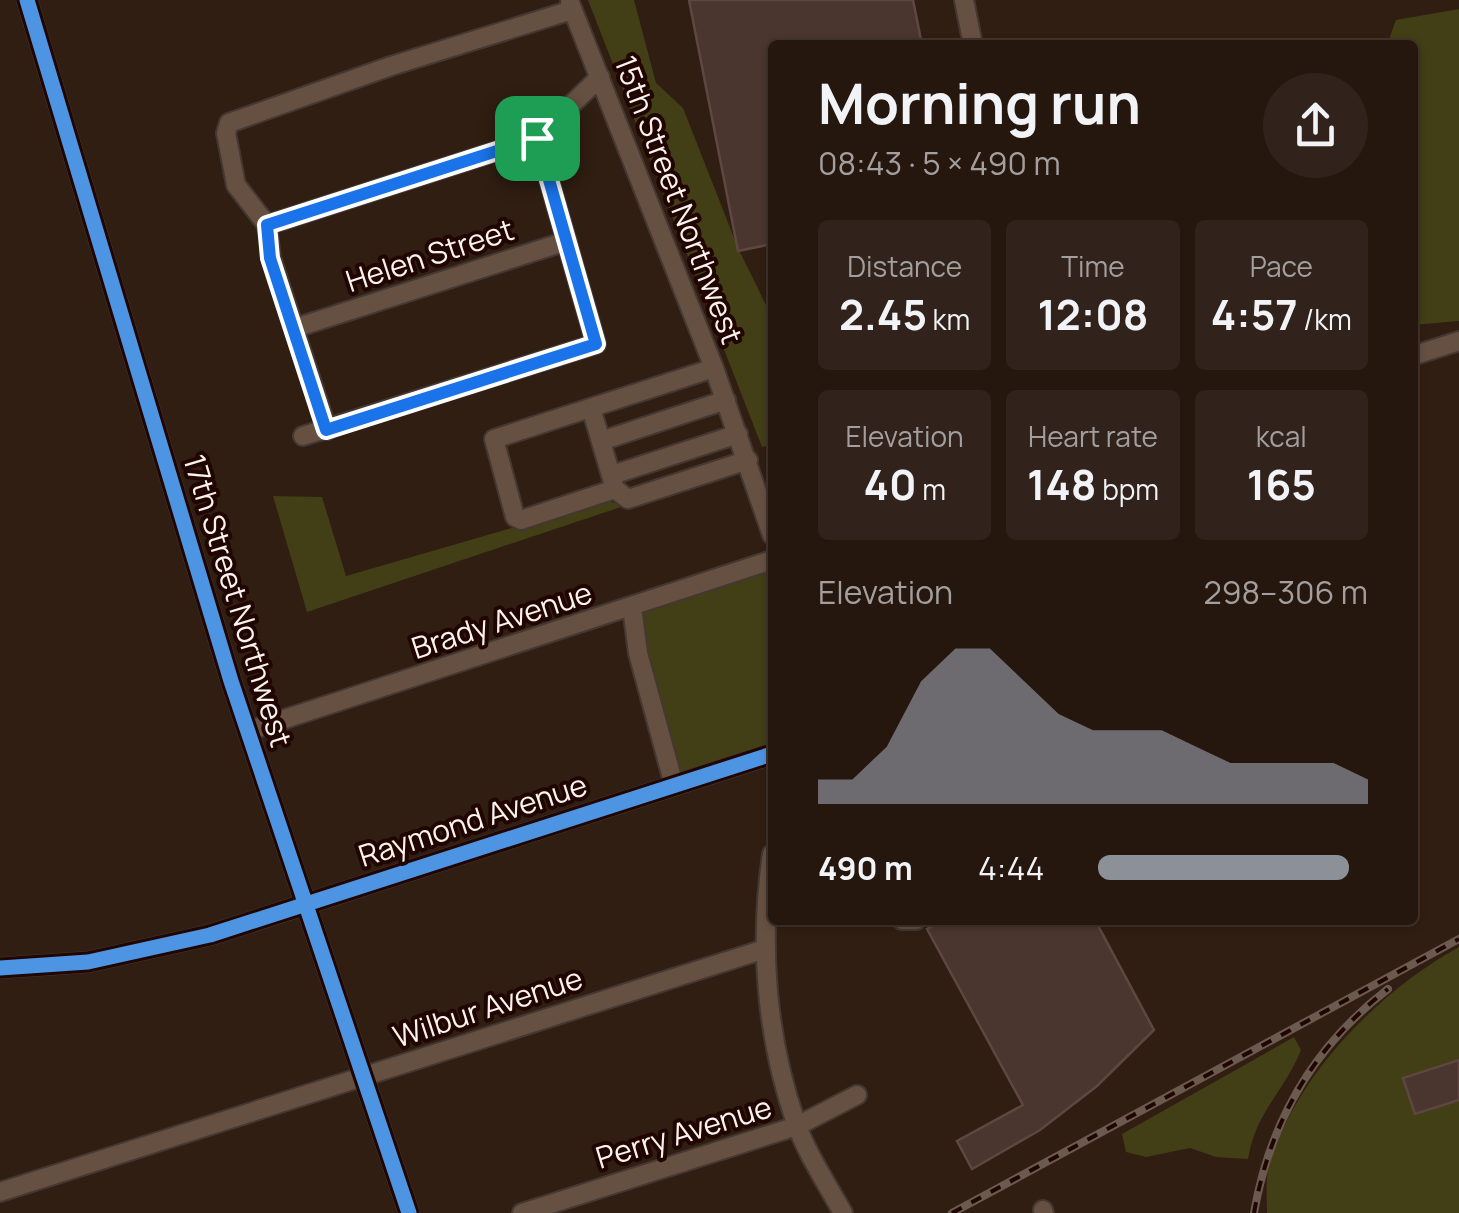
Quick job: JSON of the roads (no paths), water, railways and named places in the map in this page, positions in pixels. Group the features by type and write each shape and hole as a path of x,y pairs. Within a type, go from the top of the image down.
{"street":[{"name":"17th Street Northwest","path":"27,0 248,731 409,1213"},
{"path":"964,0 971,40"},
{"path":"326,430 270,258 267,225 236,184 226,133 229,123 570,5"},
{"name":"15th Street Northwest","path":"570,5 714,368 768,522"},
{"path":"267,225 537,138 600,76"},
{"path":"303,436 592,348 596,338 537,138"},
{"name":"Helen Street","path":"295,328 567,241"},
{"path":"1418,354 1459,341"},
{"path":"714,368 494,439 492,445 516,517 521,520 738,434"},
{"path":"601,441 726,400"},
{"path":"591,408 614,482 628,499 748,460"},
{"name":"Brady Avenue","path":"248,731 768,561"},
{"path":"632,607 638,653 674,785"},
{"name":"Raymond Avenue","path":"0,968 88,962 190,940 768,755"},
{"path":"768,908 765,949 772,1019 797,1126 843,1213"},
{"name":"Wilbur Avenue","path":"0,1192 765,949"},
{"name":"Perry Avenue","path":"522,1213 797,1126 857,1095"}],"railway":[{"path":"952,1213 1459,939"},
{"path":"1254,1213 1271,1147 1299,1088 1338,1035 1388,989"}]}
